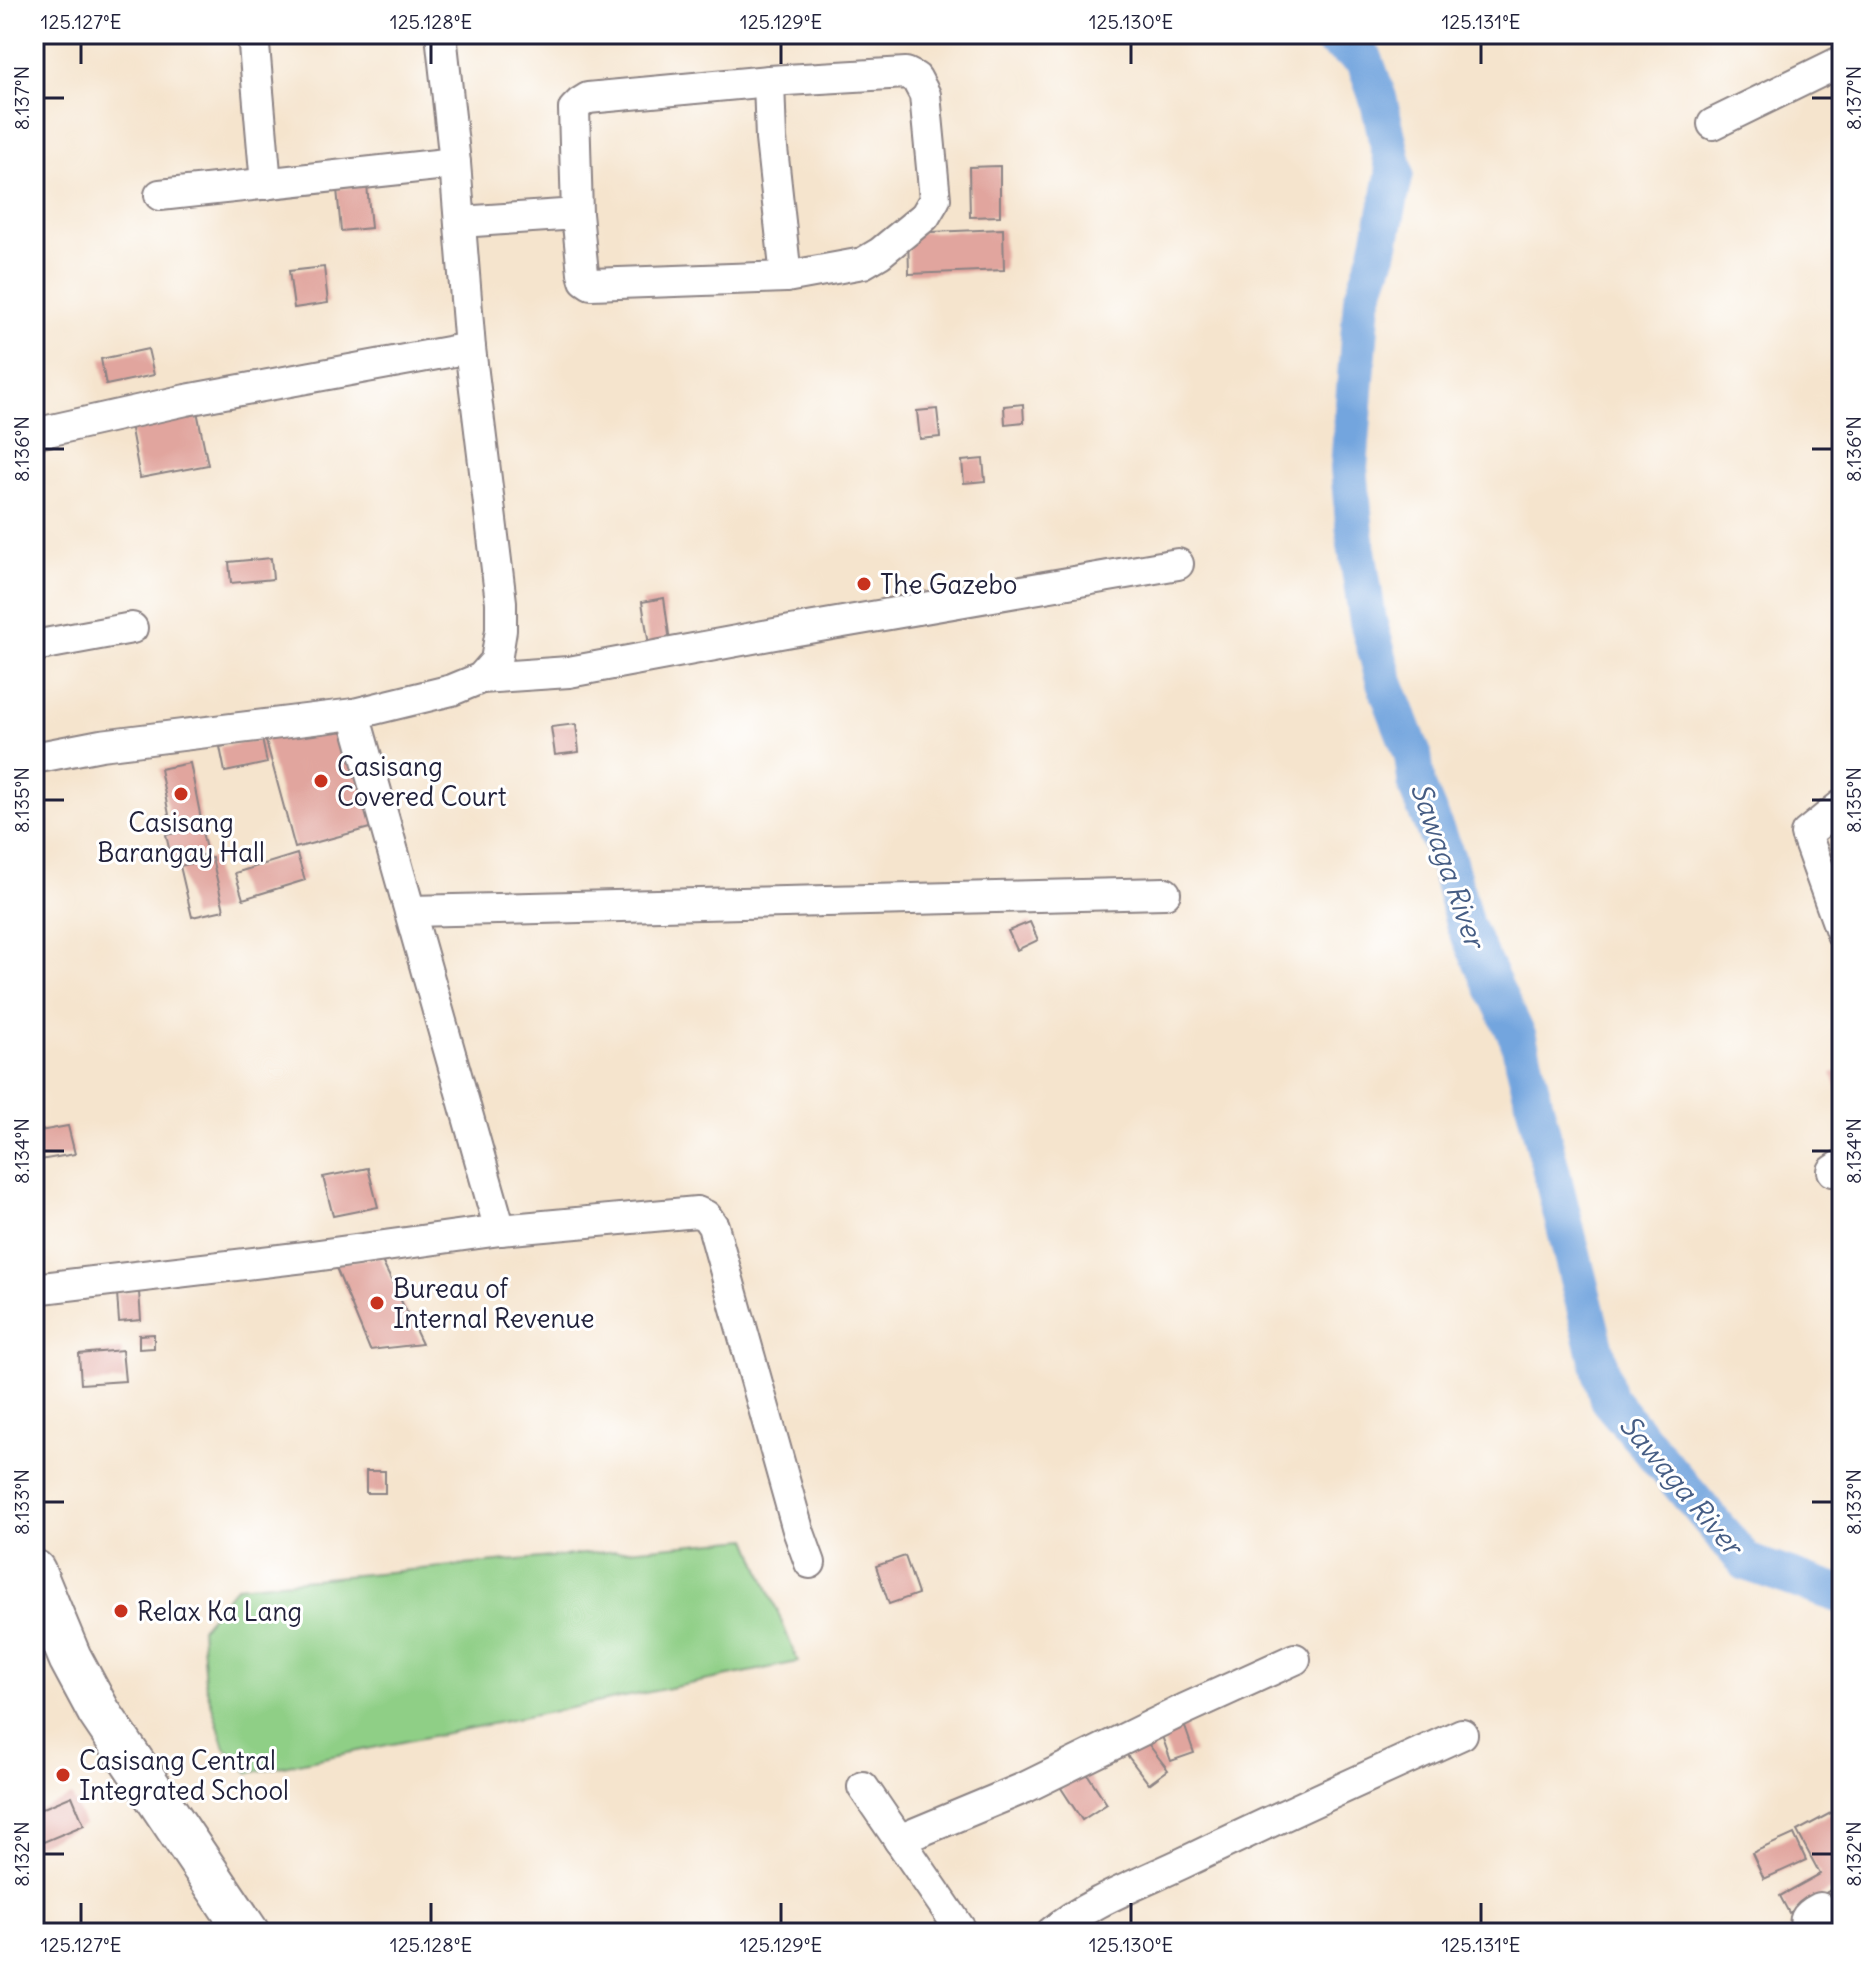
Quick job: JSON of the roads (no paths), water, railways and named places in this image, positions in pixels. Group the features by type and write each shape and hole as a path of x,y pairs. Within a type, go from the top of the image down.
{"highway":[{"path":"34,1571 70,1658 99,1712 235,1929"}],"street":[{"path":"253,34 266,184"},
{"path":"441,34 470,348 501,602 496,661 481,678"},
{"path":"1713,124 1842,61"},
{"path":"906,73 916,78 925,95 935,199 925,216 863,263 786,277 591,284 585,280 577,214 574,109 588,98 769,81 906,73"},
{"path":"769,81 771,139 786,277"},
{"path":"160,195 455,163"},
{"path":"460,222 577,214"},
{"path":"34,434 186,400 470,348"},
{"path":"34,758 101,745 354,714 452,690 481,678 569,672 1178,564"},
{"path":"34,646 132,628"},
{"path":"354,714 500,1230"},
{"path":"1842,805 1806,834 1842,934"},
{"path":"410,911 1165,893"},
{"path":"34,1289 500,1230 697,1212 706,1216 713,1226 810,1563"},
{"path":"899,1840 1024,1788 1295,1659"},
{"path":"1051,1933 1065,1921 1124,1891 1462,1734"},
{"path":"863,1787 963,1933"},
{"path":"1814,1933 1805,1919 1809,1913 1820,1908 1829,1915 1828,1933"}],"waterway":[{"name":"Sawaga River","path":"1325,34 1364,59 1378,98 1395,172 1378,253 1362,300 1349,468 1356,544 1368,621 1385,682 1413,755 1417,787 1447,859 1465,926 1518,1038 1608,1399 1746,1562 1842,1595"}],"place":[{"name":"The Gazebo","path":"864,584"},
{"name":"Casisang Covered Court","path":"321,781"},
{"name":"Casisang Barangay Hall","path":"181,794"},
{"name":"Bureau of Internal Revenue","path":"377,1303"},
{"name":"Relax Ka Lang","path":"121,1611"},
{"name":"Casisang Central Integrated School","path":"63,1775"}]}
